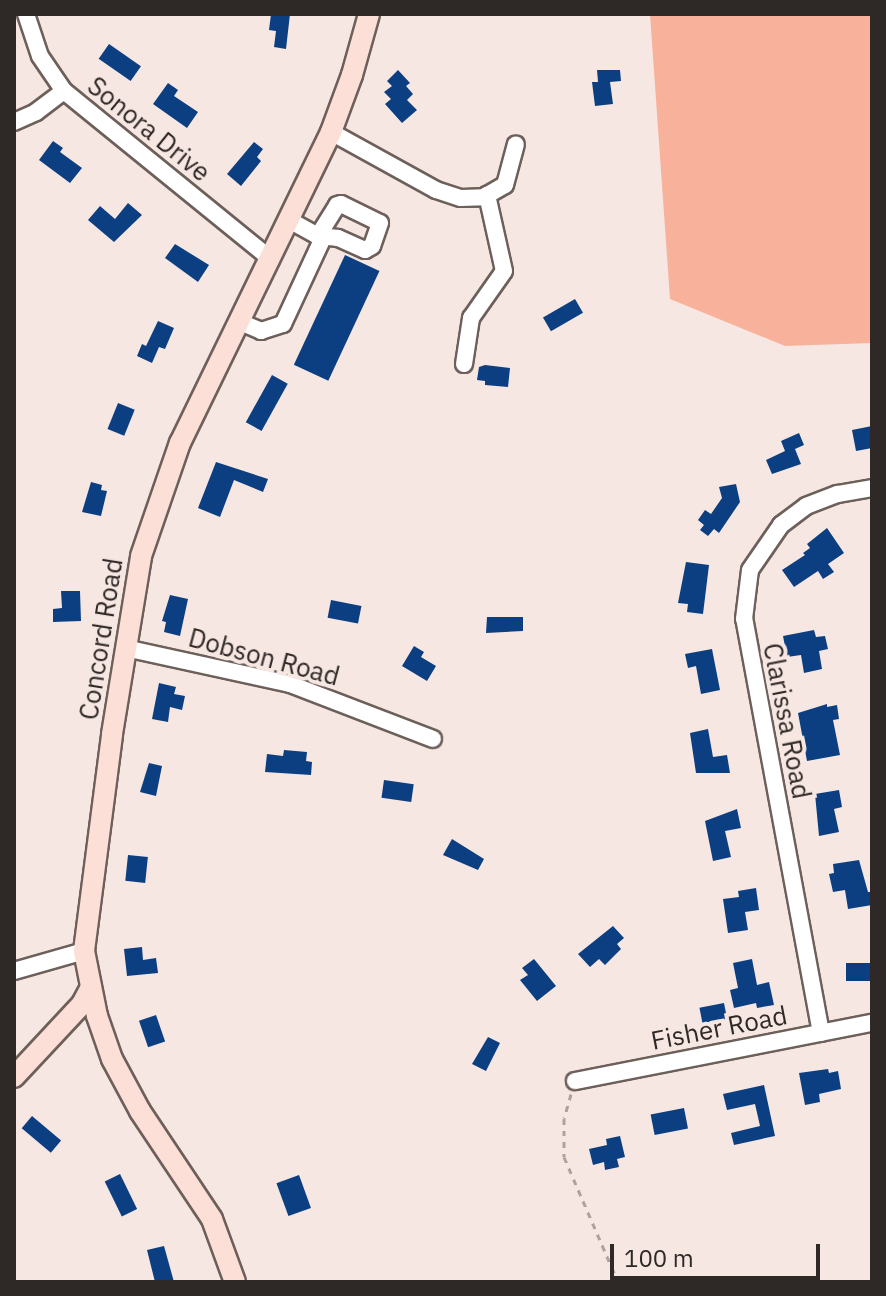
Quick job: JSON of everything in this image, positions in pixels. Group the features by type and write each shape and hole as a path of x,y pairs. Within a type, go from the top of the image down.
{"main road":[{"name":"Concord Road","path":"235,1282 212,1219 140,1111 112,1059 84,951 125,648 141,556 180,443 291,221 331,132 369,14"},
{"path":"14,1077 82,1004 91,987"}],"street":[{"name":"Sonora Drive","path":"26,14 40,56 64,91 271,259"},
{"path":"14,122 36,112 64,91"},
{"path":"331,132 436,190 461,198 487,195 505,185 516,144"},
{"path":"464,364 471,318 504,271 487,195"},
{"path":"240,322 261,331 283,324 318,253 318,236 291,221"},
{"name":"Clarissa Road","path":"821,1033 744,619 750,570 781,525 806,506 872,488"},
{"name":"Dobson Road","path":"125,648 290,684 433,739"},
{"path":"14,971 84,951"},
{"name":"Fisher Road","path":"575,1081 872,1023"}],"path":[{"path":"575,1081 564,1118 564,1157 618,1282"}],"shaded area":[{"path":"650,14 872,14 872,343 785,346 670,299"}],"building":[{"path":"271,14 290,14 286,49 274,47 276,31 269,30"},
{"path":"109,44 141,66 131,81 99,59"},
{"path":"398,70 410,83 406,86 413,94 407,100 417,110 402,123 385,104 391,99 384,92 392,86 387,81"},
{"path":"597,70 620,70 621,81 610,82 613,104 595,106 592,82 598,82"},
{"path":"168,83 178,90 174,96 198,112 187,128 153,104"},
{"path":"53,141 63,148 60,152 82,168 70,183 39,160"},
{"path":"254,142 263,149 257,157 261,161 241,186 227,174"},
{"path":"128,203 142,215 114,242 88,220 100,206 115,219"},
{"path":"175,244 209,265 198,282 165,258"},
{"path":"345,255 379,271 328,381 294,365"},
{"path":"575,299 583,313 551,331 543,318"},
{"path":"158,321 174,328 165,349 159,347 152,363 137,356 142,344 146,346"},
{"path":"479,367 510,368 508,387 485,385 485,381 477,380"},
{"path":"272,375 288,384 262,431 246,422"},
{"path":"118,403 135,410 124,436 108,429"},
{"path":"872,426 872,448 856,451 852,430"},
{"path":"799,433 804,445 795,449 801,464 772,474 766,460 785,451 781,441"},
{"path":"216,462 268,479 263,492 234,480 220,517 198,508"},
{"path":"91,482 102,485 101,490 107,491 101,516 82,512"},
{"path":"736,484 740,502 719,533 714,529 708,536 700,530 704,525 698,520 705,510 711,514 722,498 719,487"},
{"path":"827,528 844,553 828,564 834,572 823,579 818,571 794,587 782,570 805,555 803,553 810,548 807,544"},
{"path":"686,562 709,565 703,614 687,612 688,604 678,603"},
{"path":"61,591 80,591 81,621 53,622 53,609 62,608"},
{"path":"170,595 188,599 180,636 164,632 166,622 162,621"},
{"path":"331,600 361,606 358,624 328,618"},
{"path":"487,617 523,617 523,631 486,633"},
{"path":"814,630 816,637 825,636 828,649 819,651 822,669 804,673 801,655 787,657 783,636"},
{"path":"414,646 424,652 421,657 436,666 427,681 402,666"},
{"path":"712,649 720,690 701,694 696,666 688,668 685,654"},
{"path":"159,683 176,687 174,694 185,696 182,710 170,707 168,722 152,719"},
{"path":"827,704 827,707 837,705 839,719 833,720 840,755 807,761 798,713"},
{"path":"708,729 713,757 727,755 730,773 696,773 690,733"},
{"path":"284,750 307,752 306,761 312,762 311,775 265,772 267,754 283,756"},
{"path":"149,763 162,766 156,796 140,792"},
{"path":"384,780 414,784 411,802 381,798"},
{"path":"839,790 842,807 834,809 839,832 819,836 815,794"},
{"path":"737,809 741,828 725,831 731,857 713,861 705,821"},
{"path":"452,839 484,859 478,870 443,855"},
{"path":"128,855 148,857 145,883 125,881"},
{"path":"859,860 868,892 872,892 872,905 848,909 845,890 833,892 829,874 834,873 833,864"},
{"path":"756,888 759,910 745,912 748,930 728,933 723,899 739,897 738,891"},
{"path":"613,926 624,938 617,944 621,949 605,965 599,959 590,967 578,954"},
{"path":"142,947 143,960 156,958 158,973 127,976 124,949"},
{"path":"534,959 556,986 537,1001 520,980 528,975 522,968"},
{"path":"752,959 757,985 769,982 774,1005 757,1008 756,1003 734,1008 730,990 738,988 733,963"},
{"path":"846,963 872,963 872,981 846,981"},
{"path":"724,1003 727,1019 703,1023 699,1008"},
{"path":"156,1015 165,1041 148,1047 139,1021"},
{"path":"488,1037 500,1043 486,1071 472,1064"},
{"path":"828,1069 829,1073 838,1071 841,1089 819,1094 820,1102 805,1105 799,1073"},
{"path":"764,1085 775,1136 734,1145 731,1133 760,1126 755,1104 727,1110 723,1094"},
{"path":"684,1108 688,1129 655,1135 651,1114"},
{"path":"32,1116 61,1140 51,1153 22,1128"},
{"path":"620,1136 625,1157 617,1159 619,1167 605,1170 604,1162 593,1165 589,1149 607,1145 606,1139"},
{"path":"120,1174 137,1209 122,1217 105,1181"},
{"path":"299,1175 311,1208 288,1216 276,1183"},
{"path":"164,1246 174,1282 155,1282 147,1250"}]}
